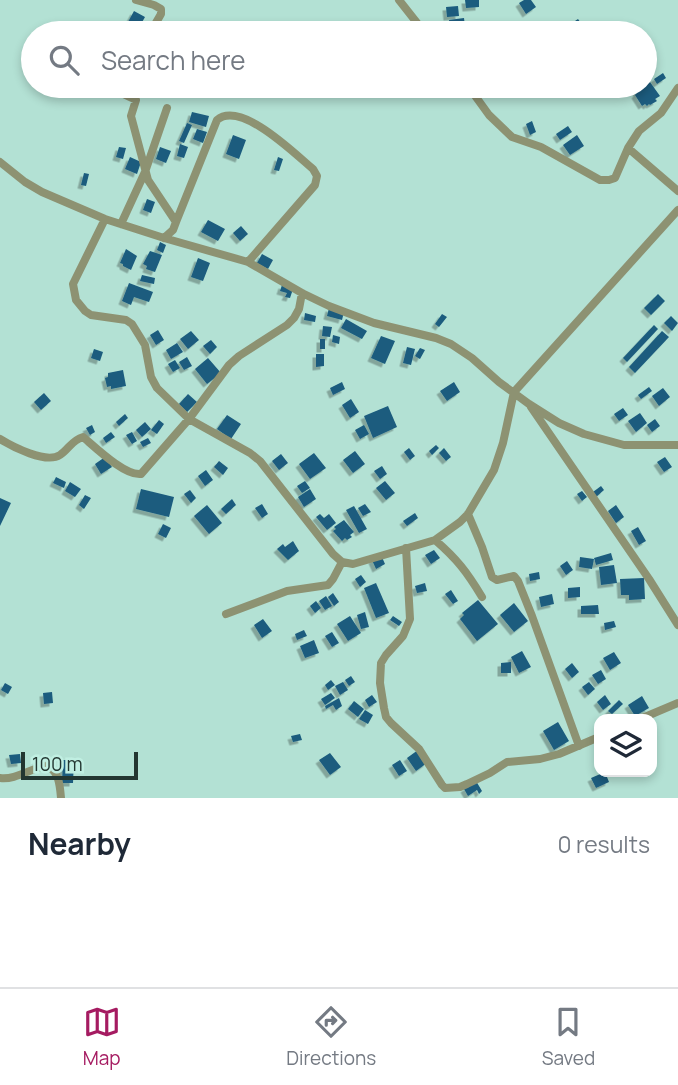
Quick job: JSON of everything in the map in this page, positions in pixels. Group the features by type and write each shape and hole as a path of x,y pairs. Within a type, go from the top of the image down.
{"street":[{"path":"136,0 161,9 157,21"},
{"path":"399,0 416,21"},
{"path":"477,98 489,115 512,137 541,147 600,180 609,180 615,178 639,131 661,113 678,88"},
{"path":"132,98 136,100 131,116 145,172 150,186 176,222"},
{"path":"121,224 145,172 167,108"},
{"path":"164,238 173,230 217,120 226,115 240,117 261,127 313,169 317,176 315,185 248,262"},
{"path":"628,148 678,191"},
{"path":"0,162 42,192 105,219 248,262 302,293 351,315 451,344 529,404 559,423 584,434 624,445 677,443"},
{"path":"105,219 73,284 76,300 91,315 126,320 132,324 145,345 151,377 157,388 189,419 260,460 333,554 342,562 353,564 435,540 468,514 494,470 514,392 678,210"},
{"path":"0,439 32,455 55,457 77,438 83,437 117,464 138,475 146,470 189,419 229,365 287,326 299,309 302,293"},
{"path":"529,404 678,625"},
{"path":"468,514 492,577 497,580 514,576 518,581 579,746"},
{"path":"435,540 466,569 482,597"},
{"path":"406,548 410,619 402,636 381,663 380,683 386,717 419,749 442,785 445,788 460,787 507,762 540,759 594,739"},
{"path":"226,614 287,592 328,585 342,562"},
{"path":"652,714 678,703"},
{"path":"0,778 15,777 47,765 54,770 61,798"}],"building":[{"path":"465,0 479,0 479,7 466,8"},
{"path":"531,0 536,7 526,14 519,3"},
{"path":"458,6 459,16 447,17 446,7"},
{"path":"134,11 145,17 143,21 129,21"},
{"path":"663,73 666,78 657,84 657,77"},
{"path":"637,98 657,98 657,101 650,105 642,106"},
{"path":"192,112 209,116 206,127 189,122"},
{"path":"532,121 536,132 530,135 526,124"},
{"path":"187,123 192,125 184,143 179,141"},
{"path":"568,126 572,132 560,140 556,134"},
{"path":"197,129 207,132 203,143 193,139"},
{"path":"233,135 246,140 239,159 226,154"},
{"path":"577,135 584,146 570,155 563,145"},
{"path":"180,144 188,147 184,158 177,156"},
{"path":"119,147 126,148 123,159 116,157"},
{"path":"160,147 171,151 166,163 156,159"},
{"path":"130,157 141,162 137,174 125,169"},
{"path":"278,157 283,159 279,171 274,170"},
{"path":"84,173 89,174 86,186 81,185"},
{"path":"147,199 155,202 151,213 143,210"},
{"path":"208,220 225,229 218,241 201,232"},
{"path":"241,226 248,234 240,241 233,233"},
{"path":"160,242 166,245 163,253 157,250"},
{"path":"126,249 137,256 131,270 120,263"},
{"path":"150,251 162,255 155,272 146,269 147,266 143,264"},
{"path":"262,254 273,260 268,269 257,263"},
{"path":"198,258 210,263 203,281 191,277"},
{"path":"142,275 155,278 154,284 140,281"},
{"path":"129,283 153,292 149,302 134,297 131,305 122,301"},
{"path":"282,285 293,289 290,298 285,297 287,293 280,291"},
{"path":"658,294 665,301 651,315 644,308"},
{"path":"329,308 344,312 342,320 327,316"},
{"path":"305,313 316,316 315,322 304,320"},
{"path":"442,314 447,317 439,327 435,324"},
{"path":"671,316 678,323 672,331 664,323"},
{"path":"346,319 367,331 362,339 341,328"},
{"path":"654,325 658,329 627,362 623,358"},
{"path":"323,326 332,327 330,337 322,336"},
{"path":"158,330 164,340 156,345 150,335"},
{"path":"191,331 199,340 188,349 180,339"},
{"path":"662,331 669,337 635,373 629,367"},
{"path":"333,335 340,337 339,344 332,342"},
{"path":"381,336 395,341 385,364 371,358"},
{"path":"320,339 325,339 325,349 320,349"},
{"path":"211,340 217,347 210,354 203,346"},
{"path":"177,343 183,352 171,359 166,350"},
{"path":"407,347 415,349 411,365 403,363"},
{"path":"420,348 425,350 420,359 415,356"},
{"path":"94,349 103,352 100,361 91,358"},
{"path":"316,354 324,354 324,366 316,367"},
{"path":"187,357 192,366 184,370 179,362"},
{"path":"208,358 221,373 207,384 195,369"},
{"path":"175,360 180,368 173,372 168,364"},
{"path":"123,370 126,386 111,389 111,386 107,387 105,378 108,373"},
{"path":"342,382 345,389 333,395 330,388"},
{"path":"454,382 460,392 447,401 440,391"},
{"path":"649,387 652,391 641,399 638,395"},
{"path":"663,388 670,397 659,406 652,396"},
{"path":"44,393 51,401 41,410 34,402"},
{"path":"188,394 197,402 187,412 179,404"},
{"path":"351,399 359,412 350,418 342,405"},
{"path":"388,406 397,427 373,438 364,416"},
{"path":"623,408 628,415 619,421 614,414"},
{"path":"640,413 647,423 636,432 628,421"},
{"path":"125,414 128,418 119,426 116,422"},
{"path":"227,415 241,424 231,439 217,429"},
{"path":"655,419 660,426 652,432 647,425"},
{"path":"159,420 164,424 157,434 151,430"},
{"path":"145,422 151,429 142,437 136,430"},
{"path":"92,425 95,432 90,435 86,428"},
{"path":"364,425 369,434 360,439 355,430"},
{"path":"111,432 115,437 106,443 103,438"},
{"path":"132,432 137,441 132,444 126,435"},
{"path":"148,438 151,443 143,447 140,442"},
{"path":"436,445 439,448 432,455 429,451"},
{"path":"409,448 415,456 410,460 404,452"},
{"path":"444,448 451,457 446,461 439,453"},
{"path":"355,451 365,464 353,473 343,460"},
{"path":"314,453 326,468 310,479 299,464"},
{"path":"281,454 288,463 279,470 272,461"},
{"path":"105,457 112,467 101,474 95,464"},
{"path":"665,457 672,467 664,472 657,462"},
{"path":"219,461 228,468 223,475 214,467"},
{"path":"382,466 387,474 380,479 374,471"},
{"path":"206,470 213,480 205,486 198,476"},
{"path":"56,477 66,482 64,488 53,483"},
{"path":"305,481 310,488 302,493 297,486"},
{"path":"385,481 395,493 386,500 376,488"},
{"path":"70,482 81,489 75,497 65,491"},
{"path":"601,486 604,490 596,497 593,492"},
{"path":"141,489 174,497 169,517 136,509"},
{"path":"310,489 316,499 304,507 298,497"},
{"path":"190,490 196,498 191,503 184,494"},
{"path":"582,491 587,497 582,501 577,494"},
{"path":"85,495 91,498 84,509 79,505"},
{"path":"0,498 11,503 0,526"},
{"path":"232,499 236,505 226,514 221,509"},
{"path":"262,504 268,514 262,518 255,508"},
{"path":"365,504 371,512 363,516 358,508"},
{"path":"207,505 222,523 209,534 194,516"},
{"path":"616,505 624,517 616,523 608,511"},
{"path":"354,506 367,529 359,533 346,510"},
{"path":"415,513 418,518 407,526 403,521"},
{"path":"320,514 324,518 329,514 336,523 327,530 316,517"},
{"path":"344,520 354,532 350,535 352,537 342,541 333,531 336,529 334,527"},
{"path":"163,524 171,528 166,538 158,534"},
{"path":"638,527 646,541 639,545 631,531"},
{"path":"293,541 299,551 288,560 277,549"},
{"path":"434,550 440,558 431,564 425,555"},
{"path":"611,553 613,560 596,565 594,558"},
{"path":"381,555 385,564 376,569 372,560"},
{"path":"580,557 594,559 592,569 579,567"},
{"path":"567,561 573,570 566,575 560,566"},
{"path":"614,565 617,583 601,585 599,567"},
{"path":"539,572 540,579 530,581 529,574"},
{"path":"361,575 366,582 360,587 355,579"},
{"path":"644,578 645,599 629,600 629,595 621,595 620,579"},
{"path":"376,583 389,613 376,618 364,588"},
{"path":"425,583 427,591 417,593 415,586"},
{"path":"580,587 580,597 568,598 568,588"},
{"path":"451,590 458,601 453,604 445,594"},
{"path":"333,593 339,602 334,606 328,597"},
{"path":"552,594 554,604 541,607 539,597"},
{"path":"326,596 332,606 325,610 319,601"},
{"path":"478,600 498,624 477,641 460,619 464,615 462,613"},
{"path":"316,601 321,608 315,613 310,606"},
{"path":"514,603 528,621 514,632 500,615"},
{"path":"598,605 599,614 581,614 581,606"},
{"path":"365,612 369,627 361,629 357,615"},
{"path":"350,616 361,633 348,641 337,624"},
{"path":"393,616 402,622 399,626 390,620"},
{"path":"263,619 272,631 262,638 254,625"},
{"path":"614,621 616,627 605,630 604,623"},
{"path":"304,630 307,636 297,640 295,634"},
{"path":"332,632 339,643 332,647 325,636"},
{"path":"314,640 319,653 305,658 300,646"},
{"path":"522,651 531,667 519,673 511,657"},
{"path":"614,652 621,663 610,670 603,658"},
{"path":"511,662 511,673 501,673 501,663"},
{"path":"572,663 579,672 572,678 565,669"},
{"path":"601,670 606,679 598,684 592,675"},
{"path":"351,676 355,682 349,686 345,680"},
{"path":"331,680 335,685 328,690 325,685"},
{"path":"343,682 348,690 340,695 335,686"},
{"path":"589,682 595,689 588,695 582,687"},
{"path":"5,683 12,687 8,694 1,690"},
{"path":"52,692 53,703 44,704 43,693"},
{"path":"331,693 335,698 325,705 321,699"},
{"path":"372,695 377,702 369,707 365,700"},
{"path":"605,695 611,704 603,710 597,702"},
{"path":"642,696 649,708 634,714 628,705"},
{"path":"339,698 342,706 336,710 333,705 326,709 325,706"},
{"path":"619,700 623,704 612,714 608,711"},
{"path":"354,701 364,709 358,717 348,709"},
{"path":"365,710 373,715 368,724 359,719"},
{"path":"558,722 569,741 554,750 543,731"},
{"path":"300,734 302,740 293,742 291,736"},
{"path":"418,750 427,763 416,771 407,758"},
{"path":"330,753 341,767 330,775 319,760"},
{"path":"20,754 21,763 11,764 9,755"},
{"path":"63,760 74,760 73,783 62,783"},
{"path":"400,760 407,771 399,776 392,765"},
{"path":"607,777 609,782 596,788 591,778"},
{"path":"476,781 482,791 479,794 477,790 468,796 464,789"}]}
